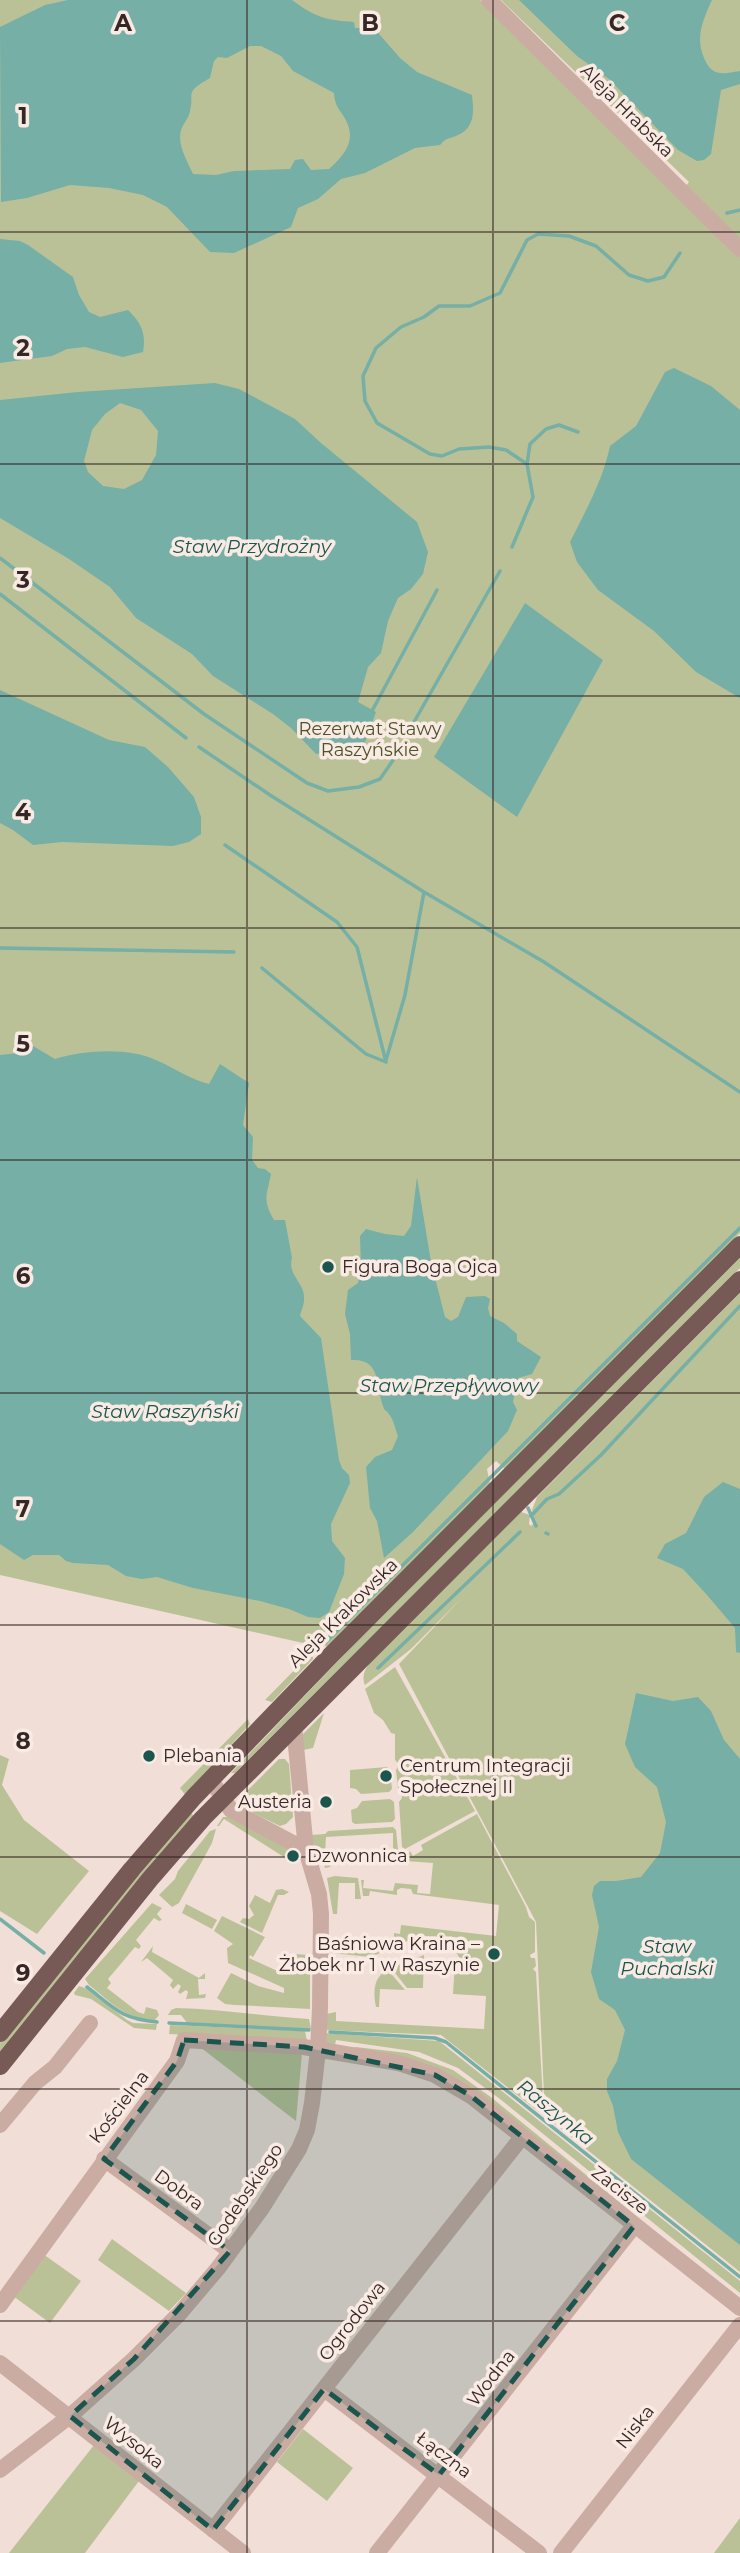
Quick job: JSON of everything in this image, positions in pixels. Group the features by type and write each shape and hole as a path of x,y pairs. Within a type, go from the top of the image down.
{"main road":[{"name":"Aleja Krakowska","path":"0,2033 132,1869 211,1780 331,1655 740,1245"},
{"path":"0,2066 160,1867 222,1799 740,1280"}],"street":[{"name":"Aleja Hrabska","path":"489,0 740,249"},
{"name":"Godebskiego","path":"0,2470 70,2416 134,2359 180,2313 230,2251 291,2166 305,2137 318,2050 321,1914 319,1894 306,1850 307,1842 301,1818 294,1725"},
{"path":"211,1780 233,1811 306,1850"},
{"path":"272,1831 288,1829 301,1818"},
{"path":"0,2125 35,2083 55,2067 90,2024"},
{"name":"Kościelna","path":"0,2305 177,2061 184,2040 300,2046 318,2050"},
{"name":"Zacisze","path":"318,2050 398,2063 435,2075 464,2091 740,2308"},
{"name":"Ogrodowa","path":"213,2530 522,2137"},
{"name":"Dobra","path":"104,2159 230,2251"},
{"name":"Wodna","path":"377,2553 634,2226"},
{"name":"Niska","path":"561,2553 740,2325"},
{"name":"Wysoka","path":"0,2363 243,2553"},
{"name":"Łączna","path":"324,2389 539,2553"}],"highlighted area":[{"path":"184,2040 304,2047 435,2075 471,2096 634,2226 439,2475 324,2389 213,2530 70,2416 134,2359 230,2251 104,2159 177,2061"}],"green space":[{"name":"Rezerwat Stawy Raszyńskie","path":"0,0 480,0 740,256 740,1233 505,1469 496,1461 487,1469 490,1484 327,1647 321,1643 373,1584 312,1645 0,1575"},
{"path":"501,0 740,0 740,240 684,188 689,182"},
{"path":"740,1258 740,1268 235,1773 231,1773 358,1640"},
{"path":"740,1293 740,2272 545,2116 536,1922 399,1664 461,1599 411,1649 365,1685 363,1677 367,1666 375,1657 521,1512 530,1515 531,1526 535,1522 532,1510 537,1497"},
{"path":"312,1652 313,1659 272,1702 265,1700"},
{"path":"395,1667 475,1811 405,1849 402,1847 399,1802 402,1798 396,1770 399,1764 395,1760 395,1734 391,1733 383,1720 374,1713 365,1689"},
{"path":"324,1713 313,1748 303,1750 302,1735"},
{"path":"248,1719 250,1724 186,1796 180,1788"},
{"path":"0,1755 9,1759 2,1785 24,1820 89,1871 37,1934 0,1911"},
{"path":"279,1759 285,1759 289,1764 293,1817 280,1826 253,1813 254,1808 246,1809 238,1803"},
{"path":"387,1767 390,1770 392,1789 389,1792 361,1794 350,1788 350,1770"},
{"path":"390,1799 394,1802 395,1819 392,1822 352,1822 351,1810 357,1808 362,1801"},
{"path":"189,1811 194,1816 0,2053 0,2043"},
{"path":"477,1814 529,1917 535,1922 535,1952 530,1955 535,1958 536,1966 533,1969 536,1972 543,2101 539,2112 441,2035 324,2030 326,2014 336,2012 336,2021 484,2029 486,1996 453,1994 455,1959 460,1959 455,1950 456,1937 419,1936 371,1957 331,1953 368,1953 384,1946 382,1941 394,1936 394,1933 400,1934 401,1925 496,1936 499,1905 413,1894 411,1889 401,1888 397,1890 397,1895 370,1891 369,1896 363,1896 361,1880 364,1880 363,1888 393,1891 395,1883 418,1885 417,1893 430,1894 433,1863 405,1861 410,1851 413,1856 423,1850 421,1845"},
{"path":"223,1817 228,1817 291,1850 287,1859 224,1819 217,1826"},
{"path":"393,1827 396,1830 399,1859 340,1854 330,1867 325,1868 323,1860 317,1859 310,1835 325,1834 328,1831","holes":["393,1833 393,1851 325,1854 326,1837"]},
{"path":"216,1829 212,1843 179,1903 172,1907 159,1895 175,1879 178,1871 210,1831"},
{"path":"327,1878 358,1878 361,1899 355,1899 355,1883 339,1883 337,1914 333,1914"},
{"path":"276,1890 289,1892 278,1895 262,1933 240,1922 243,1918 249,1919 254,1915 249,1906 255,1895 270,1903"},
{"path":"152,1903 162,1908 157,1914 162,1920 154,1918 136,1940 141,1946 139,1949 135,1947 108,1979 111,1983 107,1988 138,2012 144,2014 146,2007 157,2010 159,2015 155,2020 135,2017 119,2009 85,1979"},
{"path":"186,1904 217,1920 212,1929 182,1913"},
{"path":"222,1916 265,1937 253,1957 250,1955 249,1958 284,1974 293,1954 310,1955 310,2009 225,2004 217,1998 231,1973 258,1986 284,1993 284,1988 228,1963 227,1948 233,1944 214,1931"},
{"path":"153,1946 152,1952 199,1978 205,1973 205,1979 198,1979 199,1995 206,1994 205,1998 186,1999 186,1990 180,1994 178,1992 181,1986 178,1984 173,1989 170,1985 173,1980 147,1958 141,1962"},
{"path":"424,1955 423,1988 407,1988 391,1968"},
{"path":"388,1970 405,1990 380,1989 379,2007 376,2007 377,1981 379,1976"},
{"path":"79,1986 133,2023 157,2024 156,2030 134,2028 91,1999 75,1995"},
{"path":"176,2008 309,2019 311,2029 187,2023 181,2015 168,2015"},
{"path":"170,2025 305,2031 307,2041 169,2034"},
{"path":"324,2033 439,2041 740,2281 740,2293 458,2068 419,2052 336,2040 335,2045 347,2048 326,2044"},
{"path":"200,2047 302,2053 296,2121"},
{"path":"353,2048 407,2053 453,2070 492,2098 672,2245 471,2090"},
{"path":"112,2239 186,2293 169,2311 98,2260"},
{"path":"43,2254 81,2281 50,2323 13,2296"},
{"path":"303,2429 353,2468 327,2501 277,2462"},
{"path":"94,2445 139,2481 85,2553 9,2553"},
{"path":"740,2518 740,2553 714,2553"}],"water":[{"path":"68,0 292,0 321,17 354,22 355,28 373,27 400,58 417,72 472,95 472,119 467,129 440,145 415,148 365,173 341,179 318,199 298,208 291,227 234,253 210,252 167,207 143,195 109,188 70,185 27,198 1,202 0,27 45,5","holes":["250,46 261,46 281,56 293,71 334,93 350,132 346,150 329,169 311,170 303,159 295,160 290,169 234,171 216,175 193,174 180,141 182,128 189,115 193,91 210,78 214,61 218,57 227,58"]},
{"path":"519,0 712,0 701,29 701,50 707,64 714,71 740,71 740,84 721,90 711,154 704,160 697,161 678,150 609,79 577,56"},
{"path":"0,239 20,241 28,245 73,277 89,312 100,317 128,310 142,329 143,352 123,357 85,347 67,349 52,356 0,363"},
{"path":"674,368 711,386 740,410 740,698 696,672 654,631 598,590 577,562 570,542 598,483 610,446 636,426 665,372"},
{"name":"Staw Przydrożny","path":"215,383 239,389 295,419 417,522 428,552 423,574 411,589 398,598 388,621 381,653 368,667 358,702 376,712 363,748 316,754 273,714 213,676 192,654 136,618 110,587 0,518 0,400","holes":["120,403 141,410 158,431 156,455 142,480 124,489 103,486 88,472 84,461 92,430 105,414"]},
{"path":"525,603 603,660 517,817 434,757"},
{"path":"0,690 109,740 145,747 168,767 194,797 201,817 201,834 189,842 173,846 62,842 33,845 0,823"},
{"name":"Staw Raszyński","path":"33,1046 55,1059 107,1051 134,1054 158,1061 209,1084 220,1064 249,1083 243,1125 253,1137 252,1160 258,1168 271,1174 267,1197 270,1213 274,1220 285,1220 292,1270 304,1294 300,1316 321,1338 339,1460 349,1475 350,1483 331,1524 332,1541 345,1558 344,1574 329,1612 320,1618 157,1577 142,1579 126,1576 108,1565 73,1563 59,1555 33,1555 24,1560 0,1544 0,1055 18,1053"},
{"name":"Staw Przepływowy","path":"417,1177 431,1262 445,1317 451,1321 458,1317 466,1297 485,1296 490,1299 490,1316 504,1323 517,1334 517,1341 541,1357 532,1374 518,1378 513,1402 517,1410 508,1431 413,1532 384,1558 377,1521 370,1508 366,1467 375,1457 392,1450 398,1436 392,1419 384,1410 376,1374 368,1363 351,1360 350,1334 345,1314 348,1290 358,1283 361,1268 360,1236 366,1229 404,1236 411,1226"},
{"path":"723,1482 740,1489 740,1653 736,1652 735,1628 707,1595 683,1569 657,1558 665,1544 686,1533 704,1497"},
{"name":"Staw Puchalski","path":"636,1693 673,1701 698,1697 711,1711 724,1740 740,1759 740,2245 631,2159 618,2132 607,2091 607,2079 617,2061 625,2030 615,2010 599,1999 591,1972 599,1927 592,1895 594,1886 600,1881 641,1877 660,1853 666,1822 657,1787 635,1767 625,1744"}],"waterway":[{"path":"727,213 740,210"},
{"path":"527,464 506,450 489,447 459,449 442,456 430,454 377,423 365,401 363,376 376,348 401,327 424,317 439,306 470,306 500,293 527,240 538,234 569,236 596,246 629,275 648,281 664,277 680,253"},
{"path":"512,547 533,497 527,464 530,444 546,429 559,425 578,432"},
{"path":"0,558 204,714 307,783 328,791 359,787 380,779 398,753"},
{"path":"410,729 500,571"},
{"path":"372,711 437,590"},
{"path":"0,594 186,738"},
{"path":"199,747 424,892 544,962 740,1092"},
{"path":"225,845 337,922 357,947 386,1062"},
{"path":"386,1060 405,995 424,892"},
{"path":"0,948 234,952"},
{"path":"262,968 366,1054 386,1062"},
{"path":"325,1643 740,1228"},
{"path":"531,1516 547,1499 559,1494 601,1455 740,1306"},
{"path":"528,1508 536,1526"},
{"path":"378,1668 520,1532"},
{"name":"Raszynka","path":"0,1919 44,1953"},
{"name":"Raszynka","path":"87,1987 126,2015 157,2022"},
{"name":"Raszynka","path":"169,2023 309,2030"},
{"name":"Raszynka","path":"330,2032 435,2038 446,2042 740,2277"}],"place":[{"name":"Figura Boga Ojca","path":"328,1267"},
{"name":"Plebania","path":"149,1756"},
{"name":"Centrum Integracji Społecznej II","path":"386,1776"},
{"name":"Austeria","path":"326,1802"},
{"name":"Dzwonnica","path":"293,1856"},
{"name":"Baśniowa Kraina – Żłobek nr 1 w Raszynie","path":"494,1954"}]}
